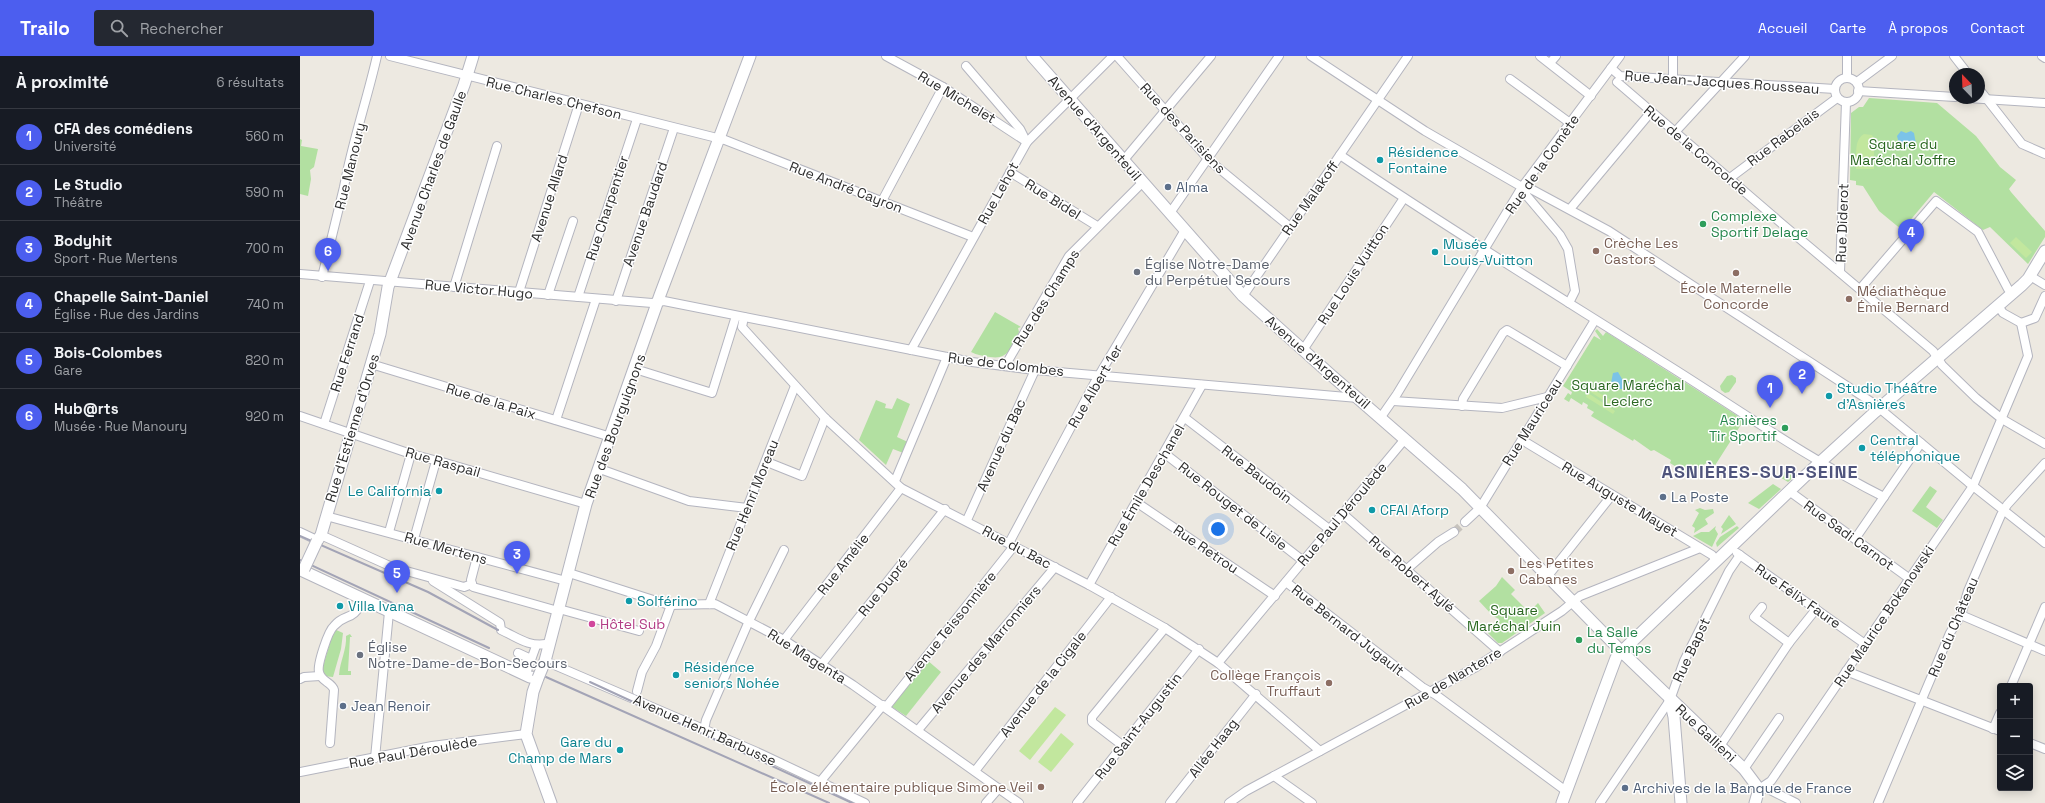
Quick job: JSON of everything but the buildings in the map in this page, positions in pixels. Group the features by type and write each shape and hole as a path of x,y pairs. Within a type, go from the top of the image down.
{"main road":[{"name":"Avenue Charles de Gaulle","path":"390,282 467,76 473,56"},
{"name":"Rue des Bourguignons","path":"526,734 533,678 545,660 586,504 750,56"},
{"name":"Avenue d'Argenteuil","path":"1032,56 1142,183 1243,296 1462,489 1622,652"},
{"path":"1562,803 1616,658 1820,462 1879,408 2013,294 2030,276 2045,251"},
{"name":"Rue d'Estienne d'Orves","path":"303,570 319,539 351,435 353,421 380,334 390,282"},
{"path":"303,570 363,600 533,678"},
{"name":"Rue Gallieni","path":"1622,652 1670,700 1744,769 1759,789"},
{"path":"1670,700 1674,717 1681,803"},
{"path":"526,734 551,803"},
{"path":"1755,803 1759,789"}],"street":[{"name":"Rue Manoury","path":"322,277 344,187 345,177 354,151 377,56"},
{"name":"Rue Charles Chefson","path":"390,56 719,139"},
{"name":"Rue Michelet","path":"886,56 943,87 1027,142"},
{"name":"Rue Lehot","path":"910,350 1027,142 1113,56"},
{"name":"Rue des Parisiens","path":"1117,56 1208,158 1290,227"},
{"path":"1123,161 1211,56"},
{"path":"1170,213 1278,56"},
{"path":"1311,56 1425,131 1522,187 1529,188 1609,231 1879,408 1959,475 2045,543"},
{"name":"Rue Malakoff","path":"1243,296 1408,56"},
{"path":"1540,56 1591,96"},
{"path":"1550,63 1556,56"},
{"name":"Rue de la Comète","path":"1381,418 1393,401 1522,187 1620,56"},
{"path":"1673,56 1673,79"},
{"path":"1675,132 1745,56"},
{"path":"1847,56 1847,78"},
{"path":"1857,82 1892,56"},
{"path":"1954,56 1963,68"},
{"path":"966,66 1020,130 1027,142"},
{"name":"Rue Jean-Jacques Rousseau","path":"1611,68 1618,79 1673,79 1721,82 1836,93"},
{"name":"Rue de la Concorde","path":"1606,75 1614,82 1618,79 1651,112 1933,351 1942,365 1976,398 2045,444"},
{"path":"1847,78 1857,82 1858,91 1856,96 1846,102 1836,93 1837,85 1847,78"},
{"path":"1510,79 1570,124"},
{"path":"882,200 943,87"},
{"path":"1858,91 1949,97"},
{"name":"Rue Rabelais","path":"1730,178 1836,93"},
{"path":"1985,96 2022,144 2045,154"},
{"path":"1985,100 2045,103"},
{"name":"Rue Diderot","path":"1840,272 1846,102"},
{"name":"Avenue Allard","path":"519,292 579,104"},
{"path":"1570,209 1651,112"},
{"name":"Rue Charpentier","path":"578,297 637,119"},
{"name":"Avenue Baudard","path":"616,300 674,128"},
{"name":"Rue André Cayron","path":"719,139 882,200 973,237"},
{"path":"454,287 497,146"},
{"path":"1340,155 1484,250 1748,417 1820,462 1884,498"},
{"name":"Rue Bidel","path":"1010,172 1097,226"},
{"name":"Rue des Champs","path":"1005,366 1069,256 1097,226 1142,183"},
{"path":"1522,187 1527,196 1560,235 1568,249 1575,291 1569,303"},
{"name":"Rue Louis Vuitton","path":"1303,350 1404,198"},
{"path":"1860,289 1936,200 1978,232 2008,289 2013,294"},
{"path":"548,295 573,221"},
{"name":"Rue Albert 1er","path":"1012,545 1100,375 1185,230"},
{"name":"Rue Victor Hugo","path":"300,274 596,299 659,302"},
{"path":"2030,276 2045,285"},
{"name":"Rue Ferrand","path":"324,424 370,281"},
{"path":"1998,306 2003,312 2021,323 2035,318 2045,296"},
{"path":"556,420 596,299"},
{"name":"Rue de Colombes","path":"659,302 664,301 946,357 1005,366 1035,370 1358,398"},
{"path":"733,328 737,326 742,327 740,316"},
{"path":"635,369 712,393 733,328 740,316"},
{"name":"Rue Mauriceau","path":"1465,522 1480,508 1547,397 1596,320"},
{"name":"Rue Maurice Bokanowski","path":"1759,789 1771,781 1973,486 2028,356 2021,323"},
{"name":"Rue du Bac","path":"742,327 825,418 901,488 966,520 1089,585 1165,628 1218,663 1256,694 1320,751"},
{"path":"1462,406 1464,399 1503,333 1507,330 1567,366"},
{"path":"895,481 946,357"},
{"name":"Rue de la Paix","path":"371,364 611,437"},
{"name":"Avenue du Bac","path":"966,520 1035,370"},
{"name":"Rue Émile Deschanel","path":"1089,585 1185,418 1202,385"},
{"name":"Rue Henri Moreau","path":"709,604 767,462 795,386"},
{"path":"1393,401 1502,408 1547,397"},
{"name":"Rue Raspail","path":"300,416 351,435 411,454 586,504"},
{"path":"767,462 802,476 825,418"},
{"name":"Rue Baudoin","path":"1185,418 1329,529"},
{"name":"Rue Paul Déroulède","path":"1218,663 1275,596 1302,560 1405,439"},
{"name":"Rue Auguste Mayet","path":"1522,440 1712,555 1717,561"},
{"path":"1855,539 1921,443"},
{"name":"Rue Rouget de Lisle","path":"1164,453 1302,560"},
{"path":"389,532 411,454"},
{"path":"414,539 436,461"},
{"name":"Rue du Château","path":"1878,803 1950,633 1961,615 1968,591 2004,510 2045,464"},
{"path":"600,469 689,502 747,508"},
{"name":"Rue Amélie","path":"784,640 901,488"},
{"name":"Rue Sadi Carnot","path":"1789,491 1910,579"},
{"path":"1548,577 1612,495"},
{"name":"Rue Retrou","path":"1136,502 1275,596"},
{"name":"Rue Dupré","path":"821,664 945,510"},
{"name":"Rue Robert Aylé","path":"1342,513 1500,652"},
{"name":"Rue Mertens","path":"326,516 476,557 567,577"},
{"path":"300,532 392,567 464,587 472,584"},
{"path":"1407,569 1438,542 1454,532"},
{"name":"Avenue Teissonnière","path":"820,782 884,706 1012,545"},
{"name":"Rue de Nanterre","path":"1231,803 1246,791 1469,671 1500,652 1580,596 1700,548"},
{"name":"Rue Félix Faure","path":"1731,548 1865,644"},
{"path":"704,730 706,720 749,622 784,550"},
{"name":"Rue Bapst","path":"1600,803 1670,700 1684,661 1729,571 1740,555"},
{"path":"476,557 471,580 475,588 640,631"},
{"name":"Avenue des Marronniers","path":"918,730 1054,567"},
{"name":"Rue Magenta","path":"567,577 669,605 709,604 720,606 784,640 821,664 884,706 1019,803"},
{"path":"432,579 435,583 464,599 466,603 500,624 501,630 522,642 536,646 546,644"},
{"name":"Rue Bernard Jugault","path":"1286,582 1430,692 1566,792"},
{"name":"Avenue de la Cigale","path":"975,771 1111,597"},
{"path":"330,743 334,690 331,685 324,681 320,676 319,666 330,630 340,621 355,614 363,600"},
{"path":"637,691 642,672 656,646 670,608 669,605"},
{"path":"1762,607 1754,617 1789,643"},
{"path":"1720,746 1789,643 1813,613 1814,607"},
{"path":"2012,683 2045,607"},
{"path":"374,758 389,612"},
{"path":"1961,615 2045,651"},
{"path":"1122,745 1092,722 1092,717 1165,628"},
{"path":"533,678 531,659 536,646"},
{"name":"Rue Saint-Augustin","path":"1077,803 1198,649"},
{"path":"518,652 531,659"},
{"name":"Avenue Henri Barbusse","path":"545,660 757,752 865,803"},
{"path":"1846,671 1997,730"},
{"path":"300,679 304,676 320,676"},
{"name":"Allée Haag","path":"1170,803 1256,694"},
{"path":"1744,769 1779,718"},
{"name":"Rue Paul Déroulède","path":"300,772 432,746 526,734"},
{"path":"2033,744 2045,749"},
{"path":"1274,776 1312,803"},
{"path":"986,803 998,788"},
{"path":"1759,789 1768,789 1796,803"}],"green space":[{"name":"Square du Maréchal Joffre","path":"1869,98 1937,103 1976,136 2000,167 2016,180 2009,189 2045,231 2045,237 2028,264 1990,227 1983,230 1934,192 1902,230 1879,211 1863,186 1856,185 1856,181 1850,180 1851,113 1859,107 1863,107"},
{"path":"1864,134 1872,135 1874,139 1874,169 1856,169 1856,150 1858,140"},
{"path":"300,139 302,140 301,146 318,149 314,167 310,170 311,179 308,196 300,194"},
{"path":"2016,237 2032,252 2026,258 2010,243"},
{"path":"995,312 1021,327 1018,328 1019,332 1011,348 1001,357 982,356 971,352"},
{"name":"Square Maréchal Leclerc","path":"1597,329 1603,336 1606,332 1744,420 1714,467 1708,462 1696,470 1690,467 1686,473 1670,463 1671,460 1654,450 1651,451 1634,439 1633,441 1591,416 1594,412 1587,408 1588,405 1583,402 1582,405 1571,398 1569,402 1564,399 1568,393 1571,395 1572,392 1563,386 1594,336 1601,340 1595,331"},
{"path":"1732,375 1736,378 1736,382 1729,392 1725,393 1721,390 1720,386 1727,376"},
{"path":"1591,388 1619,405 1617,409 1589,391"},
{"path":"1588,393 1615,411 1613,414 1586,397"},
{"path":"897,398 910,404 897,437 910,443 906,454 893,449 886,465 859,440 876,400 886,404 885,408 892,409"},
{"path":"1781,471 1788,473 1789,471 1792,471 1795,476 1788,482 1778,476"},
{"path":"1773,484 1781,489 1759,509 1748,503"},
{"path":"1930,486 1937,491 1926,507 1943,520 1937,528 1912,511"},
{"path":"1700,508 1705,510 1713,509 1714,513 1705,519 1708,524 1694,533 1695,528 1692,526 1699,513 1695,510"},
{"path":"1729,515 1736,524 1721,534 1723,529 1721,527"},
{"path":"1716,526 1715,529 1718,534 1712,547 1693,536 1701,532 1709,532"},
{"path":"1737,526 1739,528 1717,547 1716,543 1720,537"},
{"name":"Square Maréchal Juin","path":"1502,577 1515,590 1511,594 1529,612 1538,603 1545,613 1502,643 1498,643 1488,633 1499,619 1493,616 1479,601 1496,586"},
{"path":"334,629 343,633 341,649 333,677 323,676 320,668 324,663"},
{"path":"350,634 352,637 350,637 348,671 351,671 351,675 339,675 346,636"},
{"path":"927,660 941,672 906,716 892,707 892,704"},
{"path":"1055,707 1066,715 1030,760 1019,751"},
{"path":"1061,733 1074,744 1051,772 1038,762"}],"water":[{"path":"1901,131 1906,133 1911,131 1914,133 1916,144 1913,148 1908,146 1903,149 1900,147 1897,136"},
{"path":"1618,372 1622,379 1629,382 1628,389 1620,389 1611,383 1613,373"}],"tunnel":[{"path":"1454,532 1465,522"}],"railway":[{"path":"300,536 428,592 498,630"},
{"path":"300,560 489,648"},
{"path":"546,677 829,803"},
{"path":"590,682 852,803"}],"place":[{"name":"Résidence Fontaine","path":"1380,160"},
{"name":"Alma","path":"1168,187"},
{"name":"Complexe Sportif Delage","path":"1703,224"},
{"name":"Crèche Les Castors","path":"1596,251"},
{"name":"Musée Louis-Vuitton","path":"1435,252"},
{"name":"Chapelle Saint-Daniel","path":"1911,252"},
{"name":"Hub@rts","path":"328,271"},
{"name":"Église Notre-Dame du Perpétuel Secours","path":"1137,272"},
{"name":"École Maternelle Concorde","path":"1736,273"},
{"name":"Médiathèque Émile Bernard","path":"1849,299"},
{"name":"Le Studio","path":"1802,394"},
{"name":"Studio Théâtre d'Asnières","path":"1829,396"},
{"name":"CFA des comédiens","path":"1770,408"},
{"name":"Asnières Tir Sportif","path":"1785,428"},
{"name":"Central téléphonique","path":"1862,448"},
{"name":"Le California","path":"439,491"},
{"name":"La Poste","path":"1663,497"},
{"name":"CFAI Aforp","path":"1372,510"},
{"name":"Les Petites Cabanes","path":"1511,571"},
{"name":"Bodyhit","path":"517,574"},
{"name":"Bois-Colombes","path":"397,593"},
{"name":"Solférino","path":"629,601"},
{"name":"Villa Ivana","path":"340,606"},
{"name":"Hôtel Sub","path":"592,624"},
{"name":"La Salle du Temps","path":"1579,640"},
{"name":"Église Notre-Dame-de-Bon-Secours","path":"360,655"},
{"name":"Résidence seniors Nohée","path":"676,675"},
{"name":"Collège François Truffaut","path":"1329,683"},
{"name":"Jean Renoir","path":"343,706"},
{"name":"Gare du Champ de Mars","path":"620,750"},
{"name":"École élémentaire publique Simone Veil","path":"1041,787"},
{"name":"Archives de la Banque de France","path":"1625,788"}],"district":[{"name":"ASNIÈRES-SUR-SEINE","path":"1760,472"}]}
